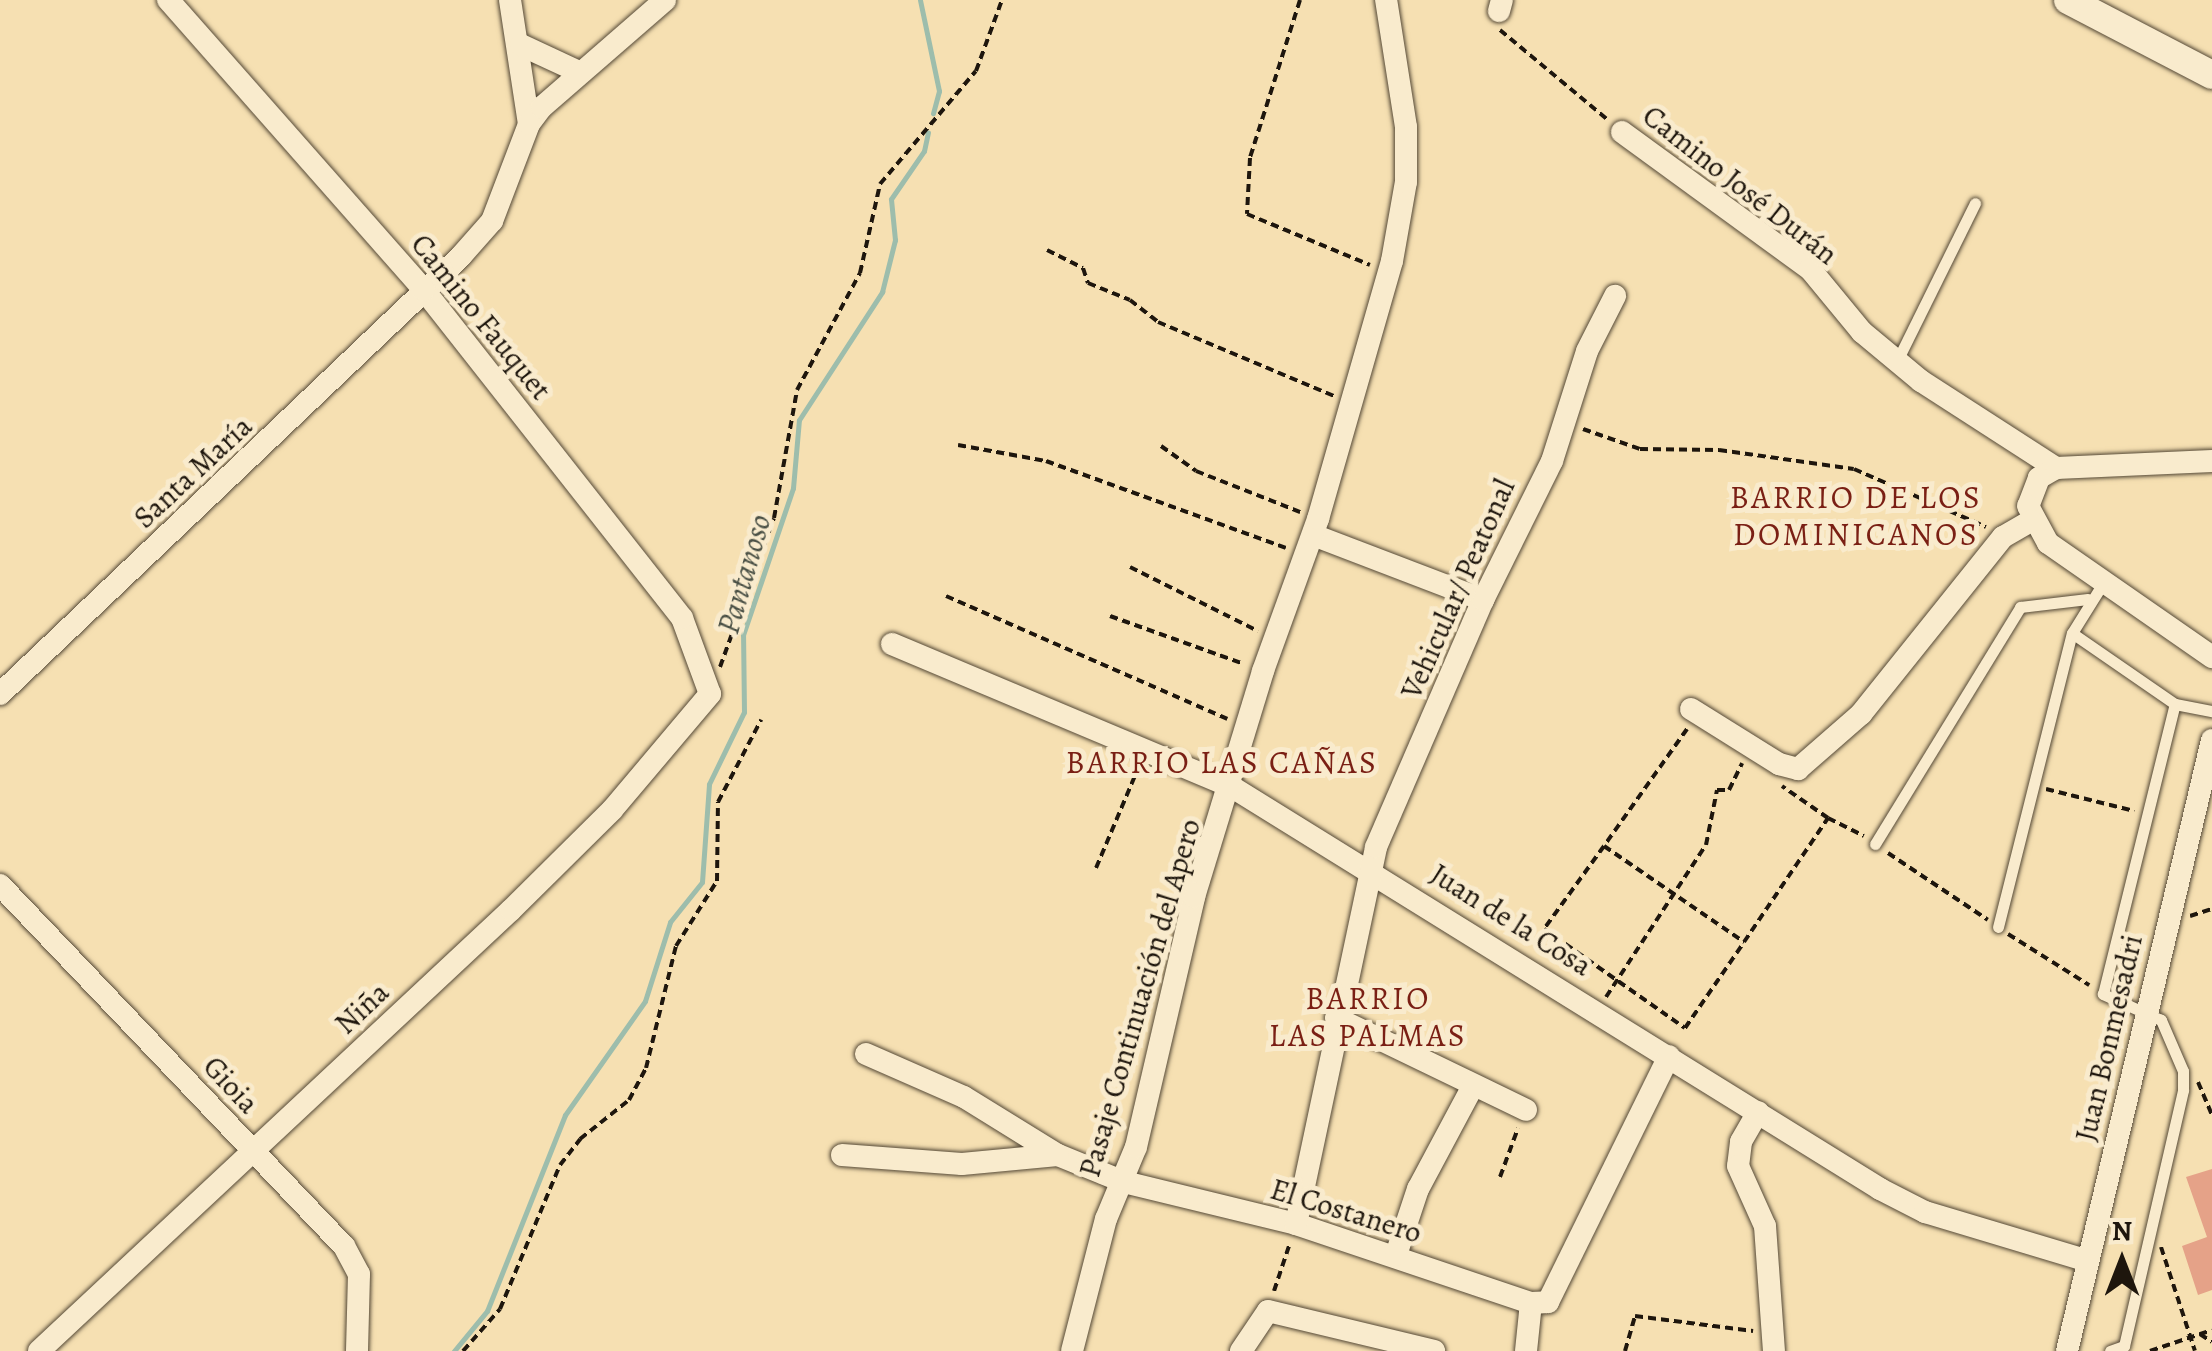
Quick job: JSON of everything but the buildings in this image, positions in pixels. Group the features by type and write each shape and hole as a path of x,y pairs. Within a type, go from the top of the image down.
{"street":[{"name":"Camino Fauquet","path":"168,0 424,290 682,618 710,694"},
{"path":"510,0 521,45 528,124"},
{"path":"528,124 577,71 666,0"},
{"name":"Pasaje Continuación del Apero","path":"1072,1351 1106,1219 1124,1182 1194,897 1232,787 1263,671 1312,536 1392,260 1406,182 1406,127 1386,0"},
{"path":"2068,0 2212,75"},
{"path":"521,45 577,71"},
{"name":"Santa María","path":"0,694 492,221 528,124"},
{"name":"Camino José Durán","path":"1622,132 1810,269 1862,332 1897,360 2056,468"},
{"name":"Vehicular/ Peatonal","path":"1296,1224 1370,869 1483,600 1568,423 1586,350 1614,296"},
{"path":"2212,462 2056,468 2032,491 2031,521 2048,543 2212,657"},
{"path":"1691,717 1779,764 1798,769 1861,714 2003,538 2031,521"},
{"path":"1312,536 1483,600"},
{"name":"Juan de la Cosa","path":"892,644 1232,787 1925,1212 2088,1261"},
{"name":"Niña","path":"39,1351 612,810 710,694"},
{"name":"Juan Bonmesadri","path":"2067,1351 2212,740"},
{"name":"Gioia","path":"0,884 354,1260 360,1292 357,1351"},
{"path":"1336,1018 1526,1110"},
{"path":"866,1054 986,1108 996,1120 1058,1155 1124,1182"},
{"path":"1526,1351 1539,1302 1669,1056"},
{"path":"1396,1255 1418,1188 1472,1086"},
{"path":"1758,1112 1741,1142 1738,1166 1765,1226 1774,1342"},
{"path":"842,1156 962,1164 1058,1155"},
{"name":"El Costanero","path":"1124,1182 1296,1224 1539,1302"},
{"path":"1242,1351 1268,1311 1434,1351"}],"lane":[{"path":"1897,360 1975,203"},
{"path":"1998,927 2072,633 2088,600 2105,580"},
{"path":"1875,844 2020,607 2088,600"},
{"path":"2072,633 2175,704 2212,711"},
{"path":"2110,1351 2124,1346 2183,1071 2161,1020 2144,1017 2103,994 2175,704"}],"path":[{"path":"710,694 774,518 797,390 860,273 880,184 976,71 1002,0"},
{"path":"1300,0 1250,158 1248,214 1361,264 1382,267 1392,260"},
{"name":"Camino José Durán","path":"1501,6 1500,32 1622,132"},
{"path":"1047,250 1083,268 1088,283 1130,300 1158,322 1352,404"},
{"path":"1568,423 1640,449 1719,450 1854,469 2003,538"},
{"path":"958,445 1046,462 1312,536"},
{"path":"1160,446 1196,471 1312,536"},
{"path":"1130,566 1276,639"},
{"path":"946,596 1245,727"},
{"path":"1110,616 1263,671"},
{"path":"1691,717 1544,929 1686,1028 1828,818"},
{"path":"463,1351 500,1308 560,1165 580,1139 630,1100 646,1068 676,946 716,881 718,802 762,720"},
{"path":"1096,868 1146,750"},
{"path":"1598,1010 1706,845 1717,790 1729,790 1744,760 1758,769"},
{"path":"1771,779 1875,844"},
{"path":"2034,786 2147,814"},
{"path":"1604,846 1744,942"},
{"path":"1500,1176 1526,1110"},
{"path":"1268,1311 1296,1224"},
{"path":"2149,1232 2158,1240 2195,1351"},
{"path":"1625,1351 1636,1316 1774,1342"},
{"path":"2150,1351 2212,1330"},
{"path":"2200,1334 2212,1342"}],"waterway":[{"name":"Pantanoso","path":"920,0 939,91 933,113"},
{"name":"Pantanoso","path":"454,1351 487,1311 565,1115 645,1001 670,922 702,882 709,784 744,712 743,635 793,488 799,420 882,292 895,240 891,199 924,151 928,132"}],"district":[{"name":"BARRIO DE LOS DOMINICANOS","path":"1856,516"},
{"name":"BARRIO LAS CAÑAS","path":"1222,762"},
{"name":"BARRIO LAS PALMAS","path":"1368,1018"}]}
